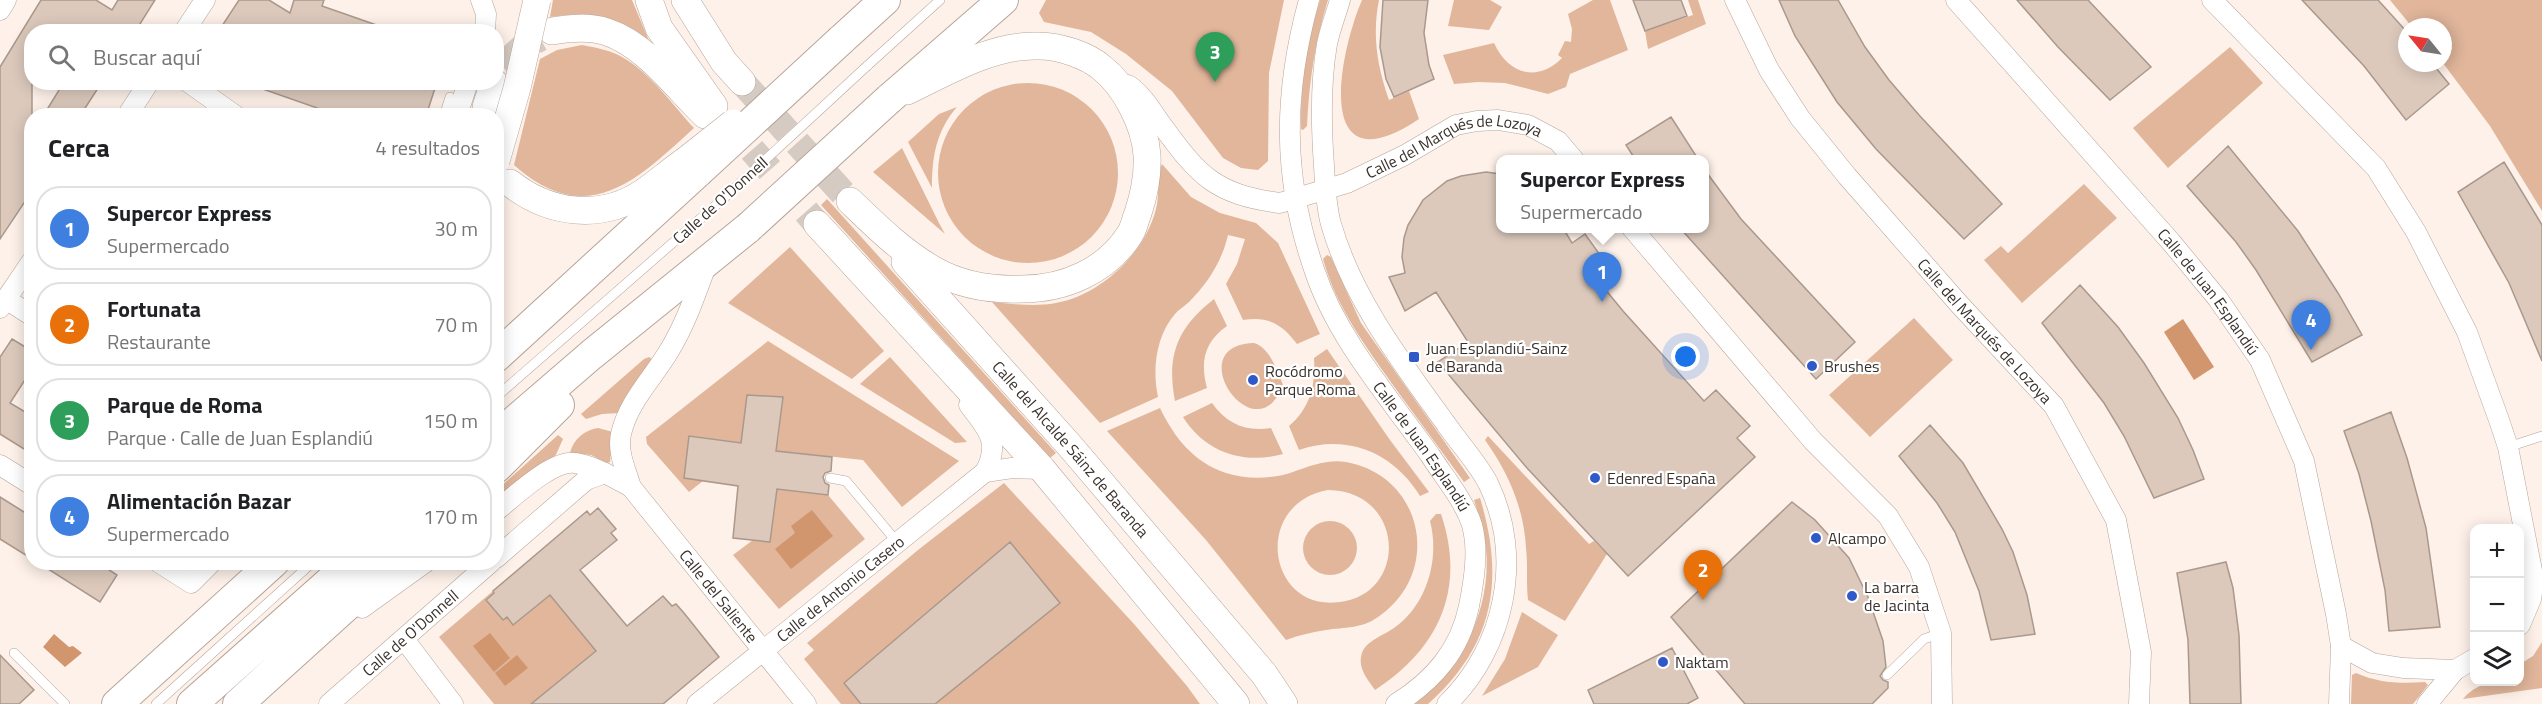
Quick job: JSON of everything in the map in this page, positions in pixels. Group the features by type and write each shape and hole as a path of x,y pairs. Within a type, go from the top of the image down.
{"main road":[{"path":"504,349 691,166 885,0"},
{"path":"504,429 591,355 748,228 889,99 1004,0"},
{"path":"504,460 557,410 591,355"},
{"path":"117,704 265,570"},
{"path":"192,704 343,570"},
{"path":"238,704 386,570"}],"street":[{"path":"0,10 6,0"},
{"path":"188,24 205,0"},
{"path":"481,0 486,14 485,24"},
{"path":"504,166 517,88 537,0"},
{"path":"552,31 576,27 606,32 631,44 710,111 659,28 649,0"},
{"path":"685,0 724,62 742,82"},
{"name":"Calle de Juan Esplandiú","path":"1309,0 1298,38 1290,89 1288,123 1295,197 1315,273 1336,319 1361,361 1456,494 1472,525 1476,575 1465,624 1447,660 1413,693 1396,704"},
{"name":"Calle de Juan Esplandiú","path":"1340,0 1327,42 1322,90 1326,189 1331,223 1360,294 1402,362 1487,482 1503,519 1508,551 1505,596 1477,668 1447,704"},
{"name":"Calle del Marqués de Lozoya","path":"1735,0 1769,70 1800,118 1847,176 1959,304 2054,406 2116,520 2141,652 2139,704"},
{"name":"Calle de Juan Esplandiú","path":"1956,0 2171,242 2218,299 2260,360 2304,461 2341,646 2339,704"},
{"path":"2212,0 2376,168 2416,232 2449,295 2467,332 2508,447 2534,581 2531,599 2524,616"},
{"path":"889,99 963,64 1008,49 1037,45 1071,52 1102,67"},
{"name":"Calle del Marqués de Lozoya","path":"1102,67 1134,88 1182,153 1206,179 1237,195 1280,203 1347,183 1405,155 1456,125 1477,121 1498,120 1528,125 1558,141 1570,155"},
{"name":"Calle del Alcalde Sáinz de Baranda","path":"1102,67 1121,87 1140,125 1147,154 1145,184 1131,233 1109,259 1087,273 1063,285 1039,289 1011,290 962,283 935,271 910,255 850,201 1070,446 1264,674 1284,704"},
{"path":"132,108 144,90"},
{"path":"199,90 225,108"},
{"path":"460,108 465,90"},
{"path":"486,108 493,90"},
{"path":"504,173 543,205 566,210 592,210 619,204 691,166"},
{"path":"813,227 875,289 1042,469 1236,704"},
{"path":"1636,233 1813,441 1888,516 1919,567 1941,633 1942,704"},
{"path":"631,487 620,451 624,424 643,387 668,354 681,330 707,263"},
{"path":"24,273 3,303 24,312"},
{"path":"875,289 913,340 981,420 993,444 992,459 985,472"},
{"path":"504,505 559,465 574,462 605,473 631,487"},
{"path":"0,465 24,480"},
{"path":"985,472 1012,468 1042,469"},
{"name":"Calle de Antonio Casero","path":"697,704 985,472"},
{"path":"504,551 586,480 605,473"},
{"name":"Calle del Saliente","path":"631,487 807,704"},
{"path":"171,570 191,583 204,570"},
{"path":"284,664 415,570"},
{"name":"Calle de O'Donnell","path":"329,704 482,570"},
{"path":"404,639 453,704"},
{"path":"2341,646 2372,663 2403,668 2455,670"},
{"path":"2427,704 2455,670 2470,662"}],"lane":[{"name":"Calle de O'Donnell","path":"504,391 723,199 940,0"},
{"path":"447,108 450,97"},
{"path":"2508,447 2542,436"},
{"path":"830,478 846,481 897,542"},
{"path":"156,704 304,570"},
{"path":"1887,675 1924,639 1941,633"},
{"path":"14,653 65,704"}],"shaded area":[{"path":"553,0 632,0 652,48 627,30 605,19 581,15 550,17"},
{"path":"1046,0 1284,0 1269,73 1268,161 1258,170 1241,168 1223,158 1172,91 1126,54 1091,32 1044,22 1039,13"},
{"path":"1320,0 1328,0 1313,62 1307,126 1303,130 1301,129 1301,113 1305,64"},
{"path":"1362,0 1379,0 1376,26 1377,50 1381,75 1389,100 1409,91 1419,119 1385,137 1362,138 1348,127 1342,107 1342,81 1346,52"},
{"path":"1454,0 1490,0 1502,7 1489,30 1448,26"},
{"path":"1593,0 1610,0 1628,50 1570,74 1566,87 1548,94 1505,83 1454,84 1443,55 1494,43 1507,62 1524,72 1543,71 1552,66 1562,58 1558,55 1565,41 1571,42 1572,29 1568,14"},
{"path":"1688,0 1698,0 1706,24 1648,49 1645,31 1693,15"},
{"path":"2390,0 2542,0 2542,211 2490,126 2450,72 2452,72 2452,18 2405,18"},
{"path":"582,45 617,54 627,60 654,83 694,128 631,180 610,191 588,196 565,194 540,184 514,165 540,59 557,50"},
{"path":"2230,47 2263,83 2168,168 2133,128"},
{"path":"1028,83 1046,84 1063,90 1092,109 1111,138 1117,155 1117,191 1111,208 1092,237 1063,256 1046,262 1028,263 1010,262 993,256 964,237 945,208 939,191 938,173 939,155 945,138 964,109 993,90 1010,84"},
{"path":"957,107 940,135 933,166 932,188 908,142 939,114"},
{"path":"902,148 939,223 945,234 873,172"},
{"path":"1162,164 1191,197 1220,213 1256,223 1278,243 1320,334 1297,344 1286,331 1274,323 1260,319 1243,320 1226,284 1237,264 1245,239 1228,235 1218,263 1208,279 1189,302 1175,314 1163,332 1157,353 1155,375 1158,397 1100,423 992,302 1032,305 1056,303 1089,291 1119,270 1142,241 1150,225 1157,204"},
{"path":"2084,184 2117,218 2022,303 1984,260 2001,246 2008,253"},
{"path":"827,199 1056,453 1050,458 821,205"},
{"path":"790,247 884,351 852,379 728,303"},
{"path":"1327,255 1331,257 1361,323 1470,478 1464,482 1354,328 1329,277 1323,259"},
{"path":"1214,299 1227,326 1213,339 1206,353 1204,370 1207,388 1175,401 1172,370 1178,343 1191,320"},
{"path":"1914,318 1953,360 1870,437 1829,395"},
{"path":"2183,319 2214,367 2194,380 2164,332"},
{"path":"768,341 959,461 902,507 863,460 789,452 781,458 772,448 778,440 783,398 747,395 742,437 748,445 689,436 684,478 703,481 689,492 647,444 646,437"},
{"name":"Rocódromo Parque Roma","path":"1254,343 1269,355 1283,385 1271,404 1256,409 1242,404 1230,392 1223,376 1223,361 1232,348"},
{"path":"1327,349 1429,492 1420,496 1397,468 1368,451 1334,444 1317,445 1299,450 1289,426 1307,404 1313,387 1314,358"},
{"path":"649,357 652,359 619,413 602,414 586,419 581,414 644,359"},
{"path":"890,357 967,442 955,443 860,384"},
{"path":"1212,403 1224,416 1238,425 1253,429 1271,428 1283,454 1254,458 1240,456 1226,453 1202,439 1183,417"},
{"path":"1160,408 1178,438 1194,455 1226,473 1251,478 1269,477 1333,461 1346,462 1372,471 1393,486 1408,506 1416,528 1417,552 1411,576 1398,598 1372,621 1359,626 1316,632 1286,640 1206,540 1107,431","holes":["1328,490 1353,495 1372,507 1384,524 1389,543 1387,563 1378,581 1362,595 1340,602 1316,601 1297,591 1284,575 1278,555 1279,534 1287,515 1303,499"]},
{"path":"598,428 613,432 610,462 607,463 591,455 570,453 580,436"},
{"path":"558,435 563,439 554,459 504,497 504,484"},
{"path":"1488,436 1589,544 1594,541 1607,554 1565,621 1528,600 1527,554 1522,519 1508,478 1485,440"},
{"path":"779,483 786,490 828,495 865,539 779,609 733,555 753,540 770,542 776,499 768,497"},
{"path":"1004,483 1134,624 1200,704 841,704 804,659 814,650 807,643 918,550"},
{"path":"1480,498 1492,556 1492,584 1488,610 1480,635 1450,682 1428,704 1414,704 1431,691 1459,656 1478,615 1487,572 1482,525 1474,500"},
{"path":"812,510 833,536 791,569 775,549 795,533 791,526"},
{"path":"1436,514 1441,514 1448,541 1450,567 1448,591 1442,614 1431,635 1416,655 1398,673 1375,690 1362,668 1362,653 1371,642 1394,628 1405,618 1423,594 1432,565 1433,536 1430,521"},
{"path":"1330,521 1340,523 1349,529 1355,538 1357,548 1355,558 1349,567 1340,573 1330,575 1320,573 1311,567 1305,558 1303,548 1305,538 1311,529 1320,523"},
{"path":"493,591 494,593 486,600 503,620 507,617 513,625 550,595 596,651 531,704 494,704 439,637"},
{"path":"1522,612 1558,635 1538,667 1482,696 1505,659"},
{"path":"490,633 510,658 494,672 473,646"},
{"path":"54,634 69,647 73,646 82,653 65,667 43,647"},
{"path":"2542,642 2542,688 2463,699 2480,686 2524,686 2524,662 2533,656"},
{"path":"517,655 528,668 505,686 495,673"},
{"path":"2356,673 2381,681 2425,682 2428,685 2413,704 2351,704 2352,675"}],"building":[{"path":"41,0 96,0 112,10 118,0 155,0 140,24 26,24"},
{"path":"239,0 269,0 290,13 294,0 324,0 322,6 374,24 223,24"},
{"path":"1383,0 1428,0 1424,33 1429,65 1434,79 1394,97 1386,79 1380,47"},
{"path":"1633,0 1681,0 1687,16 1645,31"},
{"path":"1779,0 1838,0 1865,47 1889,80 2002,204 1964,239 1876,149 1837,102 1795,36"},
{"path":"2017,0 2088,0 2151,67 2110,100 2058,47"},
{"path":"2302,0 2378,0 2398,22 2398,72 2439,72 2449,84 2406,120 2364,66"},
{"path":"24,28 24,90 32,90 32,108 24,108 24,203 0,239 0,67"},
{"path":"59,90 97,90 85,108 48,108"},
{"path":"265,90 434,90 429,108 317,108"},
{"path":"1671,117 1695,155 1632,155 1626,145"},
{"path":"2228,146 2298,231 2362,335 2312,362 2256,270 2236,242 2187,186"},
{"path":"2504,162 2542,225 2542,361 2509,283 2458,192"},
{"path":"1486,172 1496,173 1496,233 1566,233 1572,243 1585,234 1613,273 1600,283 1623,311 1704,401 1716,390 1750,426 1737,438 1755,457 1628,576 1527,468 1438,362 1468,342 1436,292 1405,311 1389,277 1405,273 1402,257 1404,238 1408,225 1423,200 1447,181"},
{"path":"1709,176 1741,219 1855,342 1816,379 1685,233 1709,233"},
{"path":"2080,285 2118,327 2144,363 2178,418 2204,479 2154,498 2124,436 2104,403 2042,323"},
{"path":"12,339 24,346 24,381 10,403 24,411 24,449 0,434 0,357"},
{"path":"747,395 783,397 776,451 832,457 831,471 825,473 823,477 825,483 829,485 828,495 777,489 770,542 733,538 738,486 684,478 689,436 741,443"},
{"path":"2391,412 2407,458 2426,528 2440,627 2389,631 2385,590 2371,521 2359,474 2344,431"},
{"path":"1930,425 1963,463 2002,529 2013,552 2027,595 2035,634 1991,640 1979,591 1955,532 1937,503 1899,456"},
{"path":"0,497 24,512 24,554 0,539"},
{"path":"1792,502 1815,520 1849,558 1868,597 1883,641 1886,667 1880,676 1888,682 1888,688 1872,704 1745,704 1671,617"},
{"path":"598,508 616,529 611,533 617,540 580,570 627,626 663,596 672,606 676,604 719,657 663,704 531,704 596,651 550,595 513,625 507,617 503,620 486,600 494,593 493,591 587,511 590,515"},
{"path":"1010,542 1060,603 935,704 861,704 844,683"},
{"path":"2226,562 2233,588 2239,635 2241,704 2190,704 2188,640 2177,573"},
{"path":"50,570 109,570 117,575 100,602"},
{"name":"Naktam","path":"1672,648 1698,698 1687,704 1594,704 1588,690"},
{"path":"0,655 34,690 19,704 0,704"}],"tunnel":[{"path":"504,64 522,48 540,38"},
{"path":"742,82 850,201"},
{"path":"725,119 817,224"}],"place":[{"name":"Parque de Roma","path":"1215,82"},
{"name":"Supercor Express","path":"1602,302"},
{"name":"Alimentación Bazar","path":"2311,350"},
{"name":"Juan Esplandiú-Sainz de Baranda","path":"1414,357"},
{"name":"Brushes","path":"1812,366"},
{"name":"Rocódromo Parque Roma","path":"1253,380"},
{"name":"Edenred España","path":"1595,478"},
{"name":"Alcampo","path":"1816,538"},
{"name":"La barra de Jacinta","path":"1852,596"},
{"name":"Fortunata","path":"1703,600"},
{"name":"Naktam","path":"1663,662"}]}
